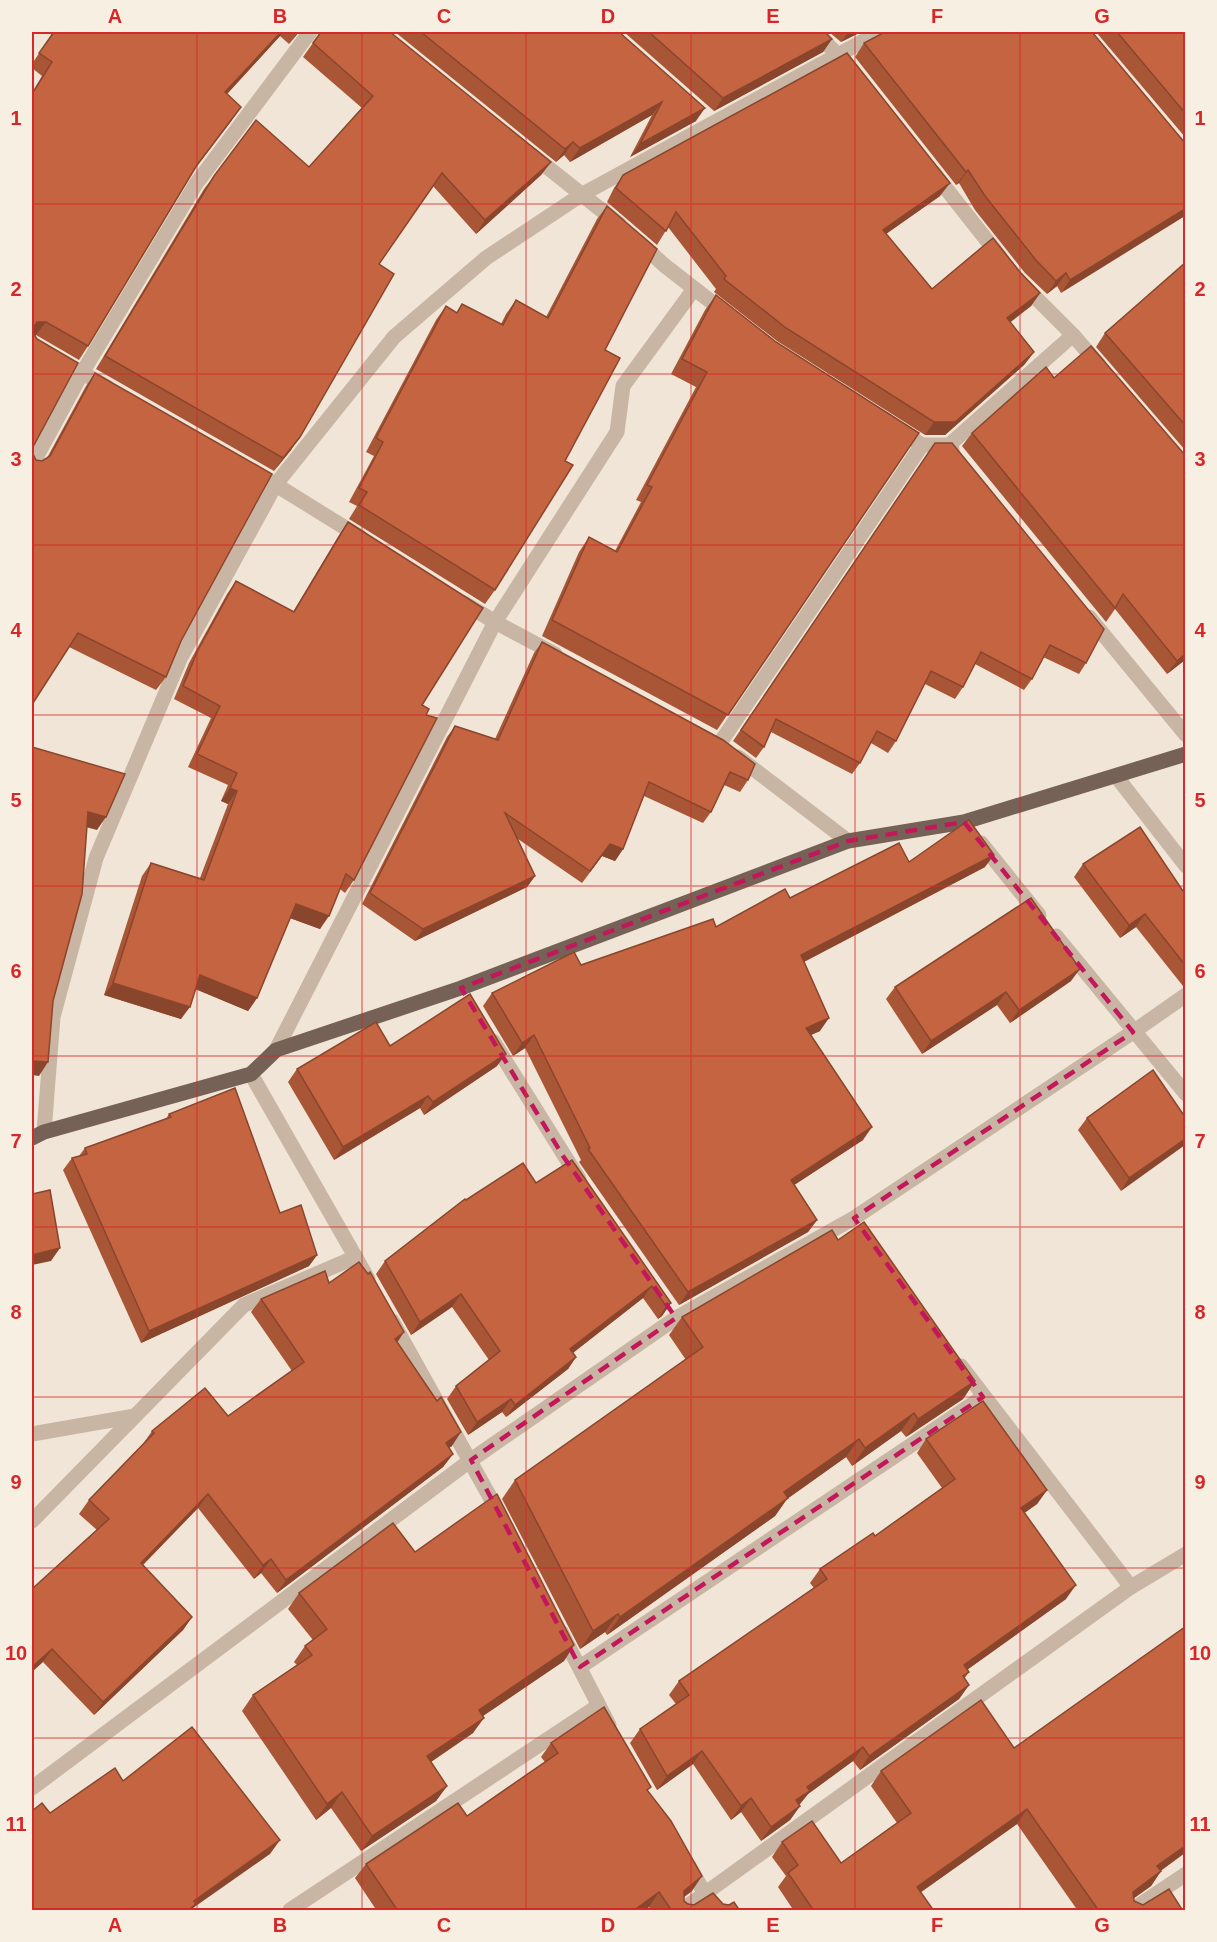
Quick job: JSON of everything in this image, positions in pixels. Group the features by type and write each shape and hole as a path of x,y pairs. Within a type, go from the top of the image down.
{"main road":[{"path":"38,1135 251,1074 276,1050 464,993 848,841 964,822 1185,754"}],"street":[{"path":"32,465 82,373 196,184 310,32"},
{"path":"815,32 840,54 855,73"},
{"path":"38,1135 53,1017 96,858 180,658 276,484 394,337 486,258 580,195 706,119 880,32"},
{"path":"517,143 617,222 737,322"},
{"path":"921,158 1018,279 1073,335 1110,378"},
{"path":"276,1050 495,622 617,432 623,386 694,288"},
{"path":"884,420 922,445 949,446 1073,335"},
{"path":"32,344 123,396"},
{"path":"848,841 715,740 922,445"},
{"path":"949,446 964,464"},
{"path":"256,472 376,547"},
{"path":"455,597 495,622 566,660"},
{"path":"1082,609 1185,735"},
{"path":"1116,776 1185,866"},
{"path":"964,822 1185,1094"},
{"path":"32,1788 471,1460 673,1313 858,1223 1185,995"},
{"path":"485,1027 563,1156 590,1194"},
{"path":"251,1074 373,1288"},
{"path":"32,1521 244,1305 356,1257"},
{"path":"384,1308 471,1460 509,1532"},
{"path":"949,1350 1131,1587"},
{"path":"580,1667 983,1397"},
{"path":"32,1434 135,1416"},
{"path":"682,1911 1131,1587 1185,1554"},
{"path":"552,1615 615,1735"},
{"path":"290,1911 598,1706"},
{"path":"682,1854 717,1911"},
{"path":"1132,1911 1185,1874"}],"highlighted area":[{"path":"964,822 1133,1032 854,1218 983,1397 580,1667 471,1460 676,1318 563,1156 461,988 848,841"}],"building":[{"path":"54,32 281,32 225,92 241,107 197,165 88,346 46,322 37,322 32,330 32,94 52,62 39,53"},
{"path":"321,32 390,32 551,162 485,220 442,173 379,264 394,274 300,437 283,458 105,356 214,176 256,120 309,167 373,96 313,43"},
{"path":"421,32 619,32 705,108 640,144 662,102 580,148 573,142 565,149"},
{"path":"649,32 825,32 832,39 723,98"},
{"path":"885,32 1092,32 1185,143 1185,209 1070,280 1066,273 1056,281 1035,259 985,196 968,170 966,172 864,43"},
{"path":"1117,32 1185,32 1185,113"},
{"path":"847,53 950,183 883,230 932,289 993,238 1040,293 1007,318 1034,352 955,422 934,422 786,328 724,279 726,276 676,212 666,231 616,188 623,175"},
{"path":"607,206 657,249 605,350 620,358 565,461 573,465 495,590 359,505 367,492 359,488 383,442 376,438 446,306 457,313 462,304 503,325 516,300 548,318"},
{"path":"1185,263 1185,425 1105,333"},
{"path":"716,295 776,342 919,433 728,715 552,620 589,537 617,552 652,487 647,485 707,372 682,359"},
{"path":"32,330 37,339 78,363 32,452"},
{"path":"1091,346 1185,455 1185,654 1177,661 1123,594 1115,608 972,433 1046,367 1054,378"},
{"path":"95,373 272,474 181,641 166,677 78,633 33,703 32,712 32,452 36,460 42,461 50,456"},
{"path":"935,443 952,443 1104,629 1086,663 1050,645 1032,679 981,652 963,687 931,671 896,741 877,731 860,763 776,719 764,747 741,730"},
{"path":"348,522 483,608 422,705 429,709 426,715 437,718 354,880 346,874 329,916 296,904 257,998 200,975 190,1007 113,983 151,863 204,880 237,791 230,788 237,773 197,754 220,706 183,686 198,650 236,581 294,612"},
{"path":"542,642 723,740 755,764 748,780 730,772 711,812 649,782 623,849 610,844 590,871 505,813 535,876 423,929 370,893 455,726 498,740"},
{"path":"32,747 125,774 106,817 88,812 82,894 53,1001 48,1062 32,1061"},
{"path":"969,820 994,855 801,955 829,1018 806,1028 872,1127 791,1180 817,1220 688,1292 588,1149 590,1148 534,1035 522,1043 492,993 574,952 581,965 713,919 716,927 785,889 790,898 899,843 909,862"},
{"path":"1140,827 1185,894 1185,965 1145,914 1129,925 1083,864"},
{"path":"1031,898 1080,969 1019,1010 1006,992 931,1041 895,987"},
{"path":"470,994 506,1054 433,1102 428,1096 343,1147 297,1069 376,1022 390,1046"},
{"path":"1153,1070 1185,1117 1185,1139 1129,1178 1087,1118"},
{"path":"235,1088 280,1213 301,1205 317,1255 149,1331 72,1158 87,1154 85,1148 171,1117 169,1114"},
{"path":"572,1160 671,1303 666,1306 652,1286 570,1349 576,1357 515,1405 511,1399 477,1422 456,1386 500,1351 461,1294 420,1322 385,1261 465,1199 523,1163 536,1183"},
{"path":"50,1190 60,1248 32,1255 32,1194"},
{"path":"864,1222 975,1381 918,1419 914,1413 865,1448 859,1439 784,1492 788,1498 620,1617 618,1614 593,1631 515,1480 703,1347 682,1317 832,1230 838,1240"},
{"path":"359,1262 368,1274 370,1272 404,1332 395,1339 437,1401 441,1397 461,1432 446,1443 453,1454 286,1580 271,1559 263,1565 208,1494 141,1563 192,1617 103,1702 52,1649 32,1667 32,1589 109,1519 89,1500 154,1433 152,1431 205,1388 228,1416 304,1362 261,1299 325,1271 329,1283"},
{"path":"983,1401 1047,1490 1021,1508 1076,1585 964,1665 969,1672 963,1676 969,1685 869,1756 863,1747 807,1787 810,1791 796,1800 800,1806 771,1827 751,1798 741,1806 702,1751 667,1776 640,1729 689,1695 679,1681 827,1579 820,1569 873,1533 875,1536 955,1479 926,1439"},
{"path":"497,1494 574,1645 479,1710 484,1718 427,1756 447,1786 372,1836 342,1792 327,1804 253,1695 312,1655 305,1646 327,1629 299,1593 393,1523 415,1552"},
{"path":"1185,1627 1185,1846 1157,1866 1161,1871 1133,1892 1134,1901 1143,1905 1169,1889 1183,1911 1099,1911 1027,1809 917,1887 934,1911 814,1911 788,1873 798,1865 782,1842 812,1821 841,1863 911,1813 881,1771 981,1700 1014,1748"},
{"path":"604,1707 651,1787 647,1790 671,1821 702,1876 684,1891 684,1901 694,1905 713,1893 723,1904 729,1905 734,1902 740,1911 672,1911 659,1892 633,1911 398,1911 366,1864 458,1803 467,1816 558,1753 551,1743"},
{"path":"192,1727 280,1840 194,1901 196,1904 187,1911 32,1911 32,1811 42,1803 50,1813 115,1768 123,1781"}]}
